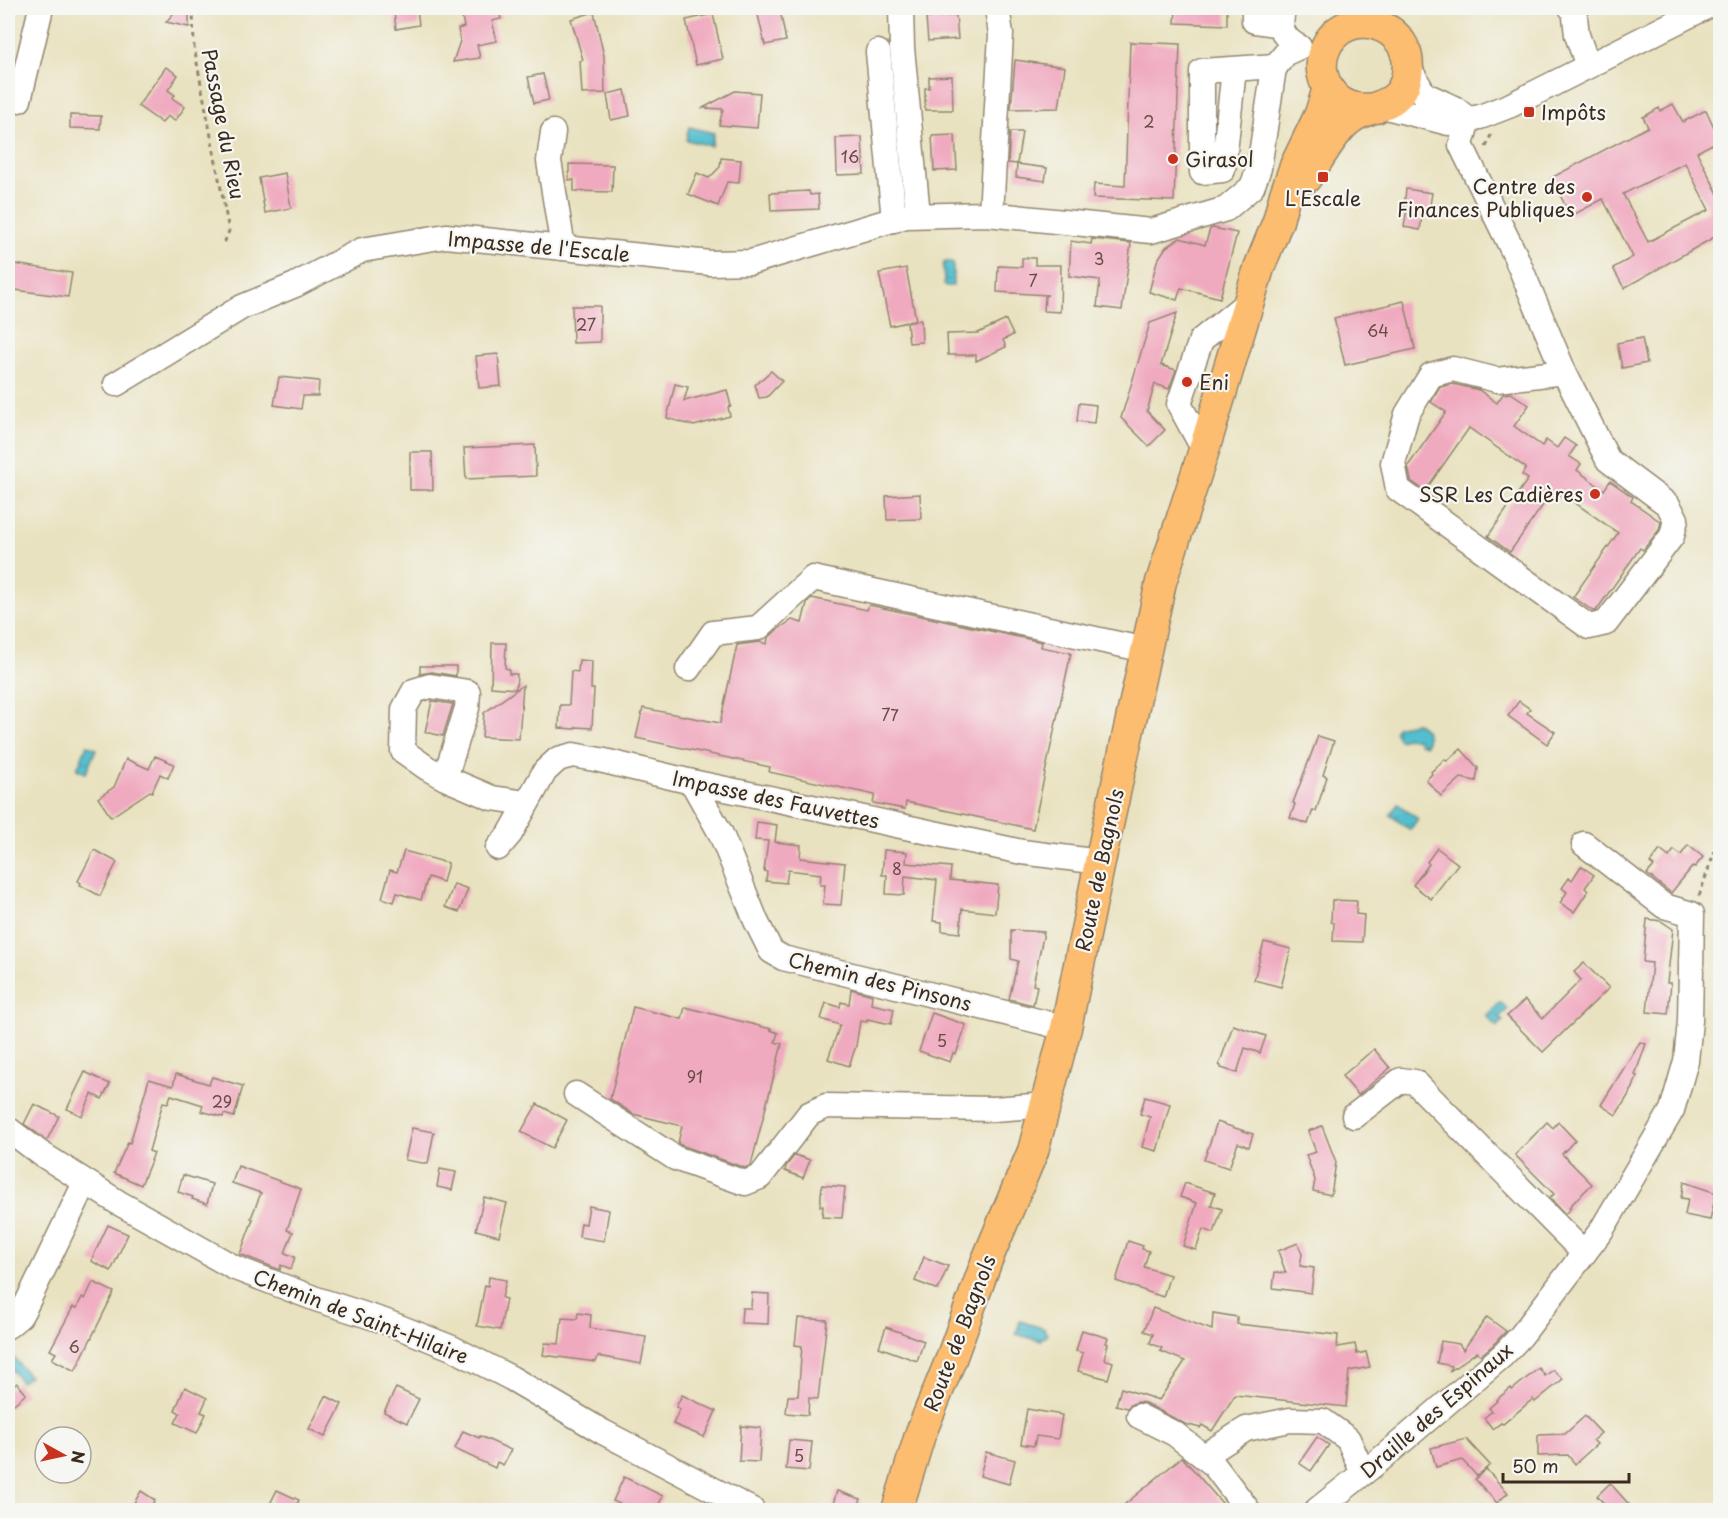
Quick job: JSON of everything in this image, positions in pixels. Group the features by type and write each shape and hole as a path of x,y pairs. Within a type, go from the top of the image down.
{"main road":[{"path":"1278,221 1342,125 1354,116 1379,107 1393,99 1407,78 1408,66 1404,47 1389,20 1384,27 1367,22 1342,25 1325,49 1322,61 1322,73 1327,86 1337,99 1348,106 1362,109 1379,107"},
{"path":"1278,221 1295,166 1320,114 1327,86"},
{"name":"Route de Bagnols","path":"897,1510 920,1435 987,1260 1033,1151 1066,1028 1161,582 1259,268 1278,221"}],"street":[{"path":"19,100 41,8"},
{"path":"901,8 902,48 918,215"},
{"path":"991,214 1001,34 998,8"},
{"path":"1254,8 1254,21 1283,16 1289,41 1299,46 1314,60 1327,86"},
{"path":"1573,8 1576,35 1588,66"},
{"path":"1379,107 1448,123 1474,118 1510,105 1704,8"},
{"path":"1234,69 1276,66 1286,53 1342,25"},
{"path":"878,52 894,220"},
{"name":"Impasse de l'Escale","path":"116,384 242,307 295,285 362,250 446,236 710,262 751,262 906,216 918,215 991,214 1151,231 1226,209 1252,187 1258,168 1276,66"},
{"path":"1408,66 1424,94 1474,118"},
{"path":"1474,118 1461,145 1515,255 1564,372 1608,460 1668,505 1676,519 1672,536 1606,623 1598,626 1589,627 1398,489 1393,463 1407,414 1431,375 1453,369 1497,380 1564,372"},
{"path":"553,132 549,161 563,248"},
{"path":"688,669 713,633 758,628 813,578 1146,650"},
{"name":"Impasse des Fauvettes","path":"498,848 510,834 545,771 558,759 573,755 1022,852 1100,862"},
{"path":"445,778 492,798 526,803"},
{"name":"Chemin des Pinsons","path":"692,782 721,834 756,921 771,951 783,958 1066,1028"},
{"path":"1584,844 1664,906 1692,914"},
{"name":"Draille des Espinaux","path":"1317,1510 1503,1355 1521,1336 1600,1231 1672,1110 1686,1061 1690,1021 1692,914"},
{"path":"1354,1116 1401,1080 1415,1082 1584,1253"},
{"path":"576,1094 675,1158 745,1183 760,1177 810,1114 826,1106 994,1109 1046,1105"},
{"name":"Chemin de Saint-Hilaire","path":"8,1129 40,1154 86,1183 235,1268 316,1299 384,1321 452,1348 511,1378 603,1432 752,1510"},
{"path":"8,1326 20,1316 26,1305 86,1183"},
{"path":"1139,1416 1175,1434 1204,1456 1213,1464 1248,1510"},
{"path":"1204,1456 1246,1429 1290,1420 1323,1421 1348,1439 1363,1473"}],"path":[{"name":"Passage du Rieu","path":"193,8 194,47 230,231 223,246"},
{"path":"1692,914 1714,853 1720,843"}],"water":[{"path":"689,127 714,133 711,146 686,140"},
{"path":"945,262 953,264 953,286 944,284 943,265"},
{"path":"1416,723 1426,732 1426,745 1419,743 1419,740 1406,738 1399,740 1396,735 1395,730 1398,726"},
{"path":"87,745 96,749 86,773 77,769"},
{"path":"1398,804 1418,819 1410,830 1390,815"},
{"path":"1500,1002 1508,1009 1499,1017 1503,1021 1497,1027 1486,1016"},
{"path":"1020,1321 1045,1329 1046,1337 1041,1341 1016,1334"},
{"path":"10,1358 15,1359 29,1376 21,1382 8,1365"}],"building":[{"path":"178,8 189,8 189,27 166,22"},
{"path":"417,8 419,25 396,29 394,11"},
{"path":"479,8 499,8 501,19 492,21 497,41 477,45 480,58 453,62 460,41 458,29 464,27 461,12"},
{"path":"759,8 780,10 786,41 765,45 758,15 761,14"},
{"path":"1176,8 1227,8 1227,25 1175,23"},
{"path":"594,12 604,56 605,93 582,94 580,61 583,60 571,19"},
{"path":"713,14 723,59 696,65 686,20"},
{"path":"956,15 958,39 928,41 926,18"},
{"path":"1130,42 1180,44 1174,201 1093,198 1094,184 1125,186"},
{"path":"1015,60 1065,67 1059,108 1011,109"},
{"path":"166,67 178,75 168,90 175,95 172,98 185,107 175,121 167,116 162,123 138,106"},
{"path":"543,74 549,100 534,103 528,77"},
{"path":"952,76 953,110 925,110 925,88 929,88 929,77"},
{"path":"625,90 630,116 611,120 607,94"},
{"path":"735,91 760,93 757,128 719,125 723,109 703,108"},
{"name":"Centre des Finances Publiques","path":"1673,104 1683,122 1706,110 1720,140 1697,152 1720,198 1720,234 1624,288 1613,268 1633,257 1603,199 1571,216 1551,178 1648,127 1643,117 1659,108 1660,111","holes":["1685,163 1709,210 1648,242 1623,194"]},
{"path":"70,115 101,116 100,129 70,128"},
{"path":"1010,132 1022,132 1017,164 1008,163"},
{"path":"955,135 957,170 934,171 932,136"},
{"path":"862,137 864,174 837,175 836,138"},
{"path":"721,158 741,160 739,183 727,182 718,206 688,194 697,173 709,178 720,167"},
{"path":"569,164 613,165 612,192 574,191 574,180 569,180"},
{"path":"1017,164 1047,168 1045,181 1016,177"},
{"path":"285,173 291,208 265,213 259,178"},
{"path":"1406,189 1432,193 1429,211 1423,210 1420,230 1404,227 1407,208 1404,207"},
{"path":"809,191 810,195 818,194 819,209 771,211 770,193"},
{"path":"1210,229 1237,233 1220,298 1181,288 1177,300 1149,292 1157,261 1166,247 1180,238 1205,245"},
{"path":"1092,239 1131,243 1122,310 1097,307 1100,280 1069,276 1071,241 1091,244"},
{"path":"1022,258 1035,258 1035,265 1061,265 1060,312 1044,311 1045,296 1048,295 997,292 998,266 1022,267"},
{"path":"8,263 72,273 68,297 8,289"},
{"path":"906,268 916,320 890,326 879,273"},
{"path":"1404,301 1415,349 1345,365 1334,318"},
{"path":"572,306 600,306 600,342 573,343"},
{"path":"1177,313 1161,365 1176,370 1169,389 1155,384 1147,411 1165,430 1149,446 1121,418 1150,323"},
{"path":"921,320 922,342 909,343 907,323"},
{"path":"1006,320 1013,335 1003,340 1006,347 976,361 976,355 948,355 947,334 978,333"},
{"path":"1642,338 1647,363 1622,368 1617,343"},
{"path":"498,354 501,386 479,388 476,356"},
{"path":"771,371 782,381 767,397 759,398 755,385"},
{"path":"279,377 319,381 318,396 303,396 301,409 274,405"},
{"path":"675,384 688,387 684,401 727,390 731,406 728,407 730,416 694,426 667,418"},
{"name":"SSR Les Cadières","path":"1453,384 1479,390 1497,403 1503,394 1511,393 1529,405 1514,426 1542,446 1546,440 1557,448 1564,438 1576,446 1569,456 1581,464 1577,470 1604,490 1610,481 1633,497 1631,501 1661,522 1659,530 1643,550 1640,548 1596,611 1573,597 1618,533 1561,493 1556,499 1550,495 1510,552 1488,536 1528,479 1522,475 1526,468 1469,428 1425,491 1411,481 1408,466 1446,412 1431,402 1440,387"},
{"path":"1079,403 1096,405 1094,423 1077,421"},
{"path":"535,445 536,476 466,479 464,448"},
{"path":"410,452 432,452 433,490 410,490"},
{"path":"920,494 921,519 887,520 886,496"},
{"path":"812,598 867,610 869,605 1042,642 1041,647 1071,653 1033,829 906,802 905,809 873,803 875,795 769,772 770,767 636,738 643,708 720,723 737,645 760,642 767,644 768,638 792,620 802,623 807,603"},
{"path":"492,643 506,643 505,668 509,669 509,674 517,674 516,689 491,687"},
{"path":"579,660 592,661 591,689 594,689 592,728 559,728 560,705 569,705 571,671 578,672"},
{"path":"420,666 456,666 456,676 432,672 420,674"},
{"path":"523,685 519,739 482,737 484,713"},
{"path":"432,701 453,704 443,736 425,732"},
{"path":"1519,701 1530,709 1527,713 1555,732 1547,744 1508,716"},
{"path":"1318,736 1334,741 1323,775 1327,777 1316,811 1313,810 1308,824 1290,818 1295,804 1293,803"},
{"path":"1461,749 1478,768 1476,781 1461,778 1441,796 1426,780 1445,759 1447,761"},
{"path":"155,756 174,764 168,778 160,774 152,792 150,791 111,817 98,798 114,787 126,759 149,769"},
{"path":"757,822 777,825 775,842 801,845 800,858 845,863 841,905 823,904 825,885 820,885 821,874 788,870 786,883 766,881 767,872 764,871 768,841 755,840"},
{"path":"1688,845 1703,857 1671,893 1647,874 1654,866 1650,863 1660,850 1669,857 1674,850 1681,855"},
{"path":"1437,848 1458,864 1431,899 1413,885 1429,864 1427,862"},
{"path":"94,850 117,862 100,896 80,885 78,881"},
{"path":"884,850 907,852 906,863 951,867 950,880 998,885 995,913 962,909 960,933 942,931 942,922 933,921 937,880 905,876 904,895 886,894 887,875 882,875"},
{"path":"404,851 448,863 443,882 428,877 421,900 397,893 394,902 382,898 390,870 397,872"},
{"path":"1581,866 1594,875 1585,888 1588,891 1574,912 1560,903 1567,892 1562,888 1569,878 1572,880"},
{"path":"454,884 468,889 459,912 445,907"},
{"path":"1332,900 1357,901 1356,914 1364,915 1362,942 1333,941"},
{"path":"1647,919 1661,921 1673,929 1667,983 1671,983 1668,1014 1647,1012 1652,963 1643,962"},
{"path":"1011,930 1044,932 1033,985 1037,986 1033,1005 1009,999 1018,961 1011,959"},
{"path":"1264,942 1291,949 1281,987 1254,980"},
{"path":"1584,963 1609,988 1543,1052 1507,1016 1525,1000 1543,1018 1581,980 1574,972"},
{"path":"851,989 872,995 871,1004 894,1009 891,1024 867,1019 867,1022 860,1021 856,1046 849,1066 828,1059 840,1025 821,1019 826,1003 840,1007 841,1002 849,1004"},
{"path":"633,1007 682,1019 685,1007 771,1029 778,1033 775,1042 782,1044 751,1165 745,1168 681,1145 678,1143 682,1126 633,1114 610,1099"},
{"path":"932,1013 966,1025 956,1054 953,1053 950,1062 919,1051"},
{"path":"1233,1025 1266,1036 1260,1053 1245,1048 1237,1073 1221,1068 1219,1065"},
{"path":"1640,1042 1646,1044 1635,1075 1637,1076 1633,1088 1616,1115 1601,1105"},
{"path":"1374,1049 1390,1068 1358,1095 1342,1076"},
{"path":"85,1072 110,1084 102,1099 92,1094 82,1116 67,1109"},
{"path":"176,1074 209,1084 212,1077 243,1086 234,1117 224,1114 223,1117 201,1111 203,1105 171,1095 168,1103 163,1102 149,1151 154,1153 141,1185 114,1173 128,1142 130,1143 149,1079 173,1086"},
{"path":"1145,1097 1170,1104 1157,1151 1142,1147 1150,1117 1140,1114"},
{"path":"34,1104 59,1116 47,1140 24,1124"},
{"path":"537,1104 567,1120 552,1148 521,1132"},
{"path":"1217,1122 1253,1134 1249,1147 1238,1143 1229,1168 1204,1160"},
{"path":"1547,1122 1553,1128 1558,1122 1575,1140 1562,1154 1592,1184 1565,1214 1550,1198 1554,1194 1515,1155"},
{"path":"1322,1126 1336,1162 1331,1195 1313,1191 1315,1180 1306,1155 1316,1152 1308,1131"},
{"path":"412,1128 434,1132 428,1164 405,1160"},
{"path":"795,1155 810,1160 803,1178 785,1171 786,1166"},
{"path":"238,1166 301,1189 287,1230 293,1232 285,1253 295,1257 291,1269 281,1265 280,1270 240,1254 261,1193 232,1183"},
{"path":"440,1169 456,1172 452,1190 437,1187"},
{"path":"183,1175 212,1184 207,1204 178,1192"},
{"path":"1684,1182 1716,1193 1710,1220 1685,1215 1688,1199 1681,1198"},
{"path":"1185,1183 1215,1193 1211,1205 1222,1209 1214,1233 1203,1229 1196,1250 1183,1246 1197,1203 1180,1197"},
{"path":"822,1185 845,1187 842,1218 822,1217 823,1206 820,1206"},
{"path":"484,1197 507,1203 499,1236 476,1230"},
{"path":"589,1206 609,1210 604,1241 579,1237 581,1223 586,1224"},
{"path":"108,1225 128,1234 111,1271 91,1261"},
{"path":"1128,1241 1143,1246 1142,1249 1149,1251 1144,1267 1170,1275 1163,1297 1116,1281"},
{"path":"1298,1243 1302,1254 1300,1266 1314,1268 1311,1293 1273,1288 1275,1272 1286,1273 1278,1251"},
{"path":"924,1257 948,1266 938,1290 915,1281"},
{"path":"489,1277 506,1280 502,1298 506,1299 500,1330 477,1326 485,1285 488,1286"},
{"path":"93,1282 114,1292 75,1371 52,1359 56,1353 50,1350 73,1307 77,1308 82,1297 85,1299"},
{"path":"752,1293 769,1294 768,1324 741,1323 742,1308 751,1308"},
{"path":"1153,1308 1212,1330 1213,1313 1237,1317 1237,1324 1338,1335 1337,1347 1355,1344 1357,1354 1366,1352 1370,1367 1349,1371 1346,1407 1235,1395 1212,1431 1202,1425 1200,1428 1185,1424 1145,1403 1138,1402 1127,1408 1116,1405 1121,1388 1159,1400 1185,1361 1160,1351 1162,1348 1150,1343 1153,1334 1144,1331"},
{"path":"578,1313 591,1315 590,1328 646,1337 641,1364 598,1356 596,1362 543,1355 545,1343 559,1344 562,1318 577,1319"},
{"path":"1487,1317 1506,1331 1493,1345 1481,1355 1477,1352 1450,1371 1452,1366 1437,1363 1441,1341 1459,1344 1463,1350"},
{"path":"798,1318 827,1320 818,1399 809,1398 808,1415 786,1413 788,1396 798,1396 802,1346 795,1345"},
{"path":"886,1327 924,1341 917,1361 879,1347"},
{"path":"1082,1330 1108,1338 1104,1359 1113,1362 1108,1379 1078,1371 1083,1353 1076,1351"},
{"path":"1539,1368 1545,1376 1553,1370 1563,1379 1535,1402 1533,1399 1503,1424 1493,1429 1484,1418 1492,1411 1489,1408 1511,1388 1512,1390"},
{"path":"17,1383 26,1394 8,1409 8,1390"},
{"path":"185,1387 207,1398 201,1412 206,1414 197,1433 175,1423 180,1413 175,1410"},
{"path":"396,1388 419,1399 407,1423 384,1412"},
{"path":"682,1395 716,1411 704,1437 673,1424 680,1409 676,1407"},
{"path":"326,1396 342,1404 325,1437 309,1429"},
{"path":"1027,1409 1062,1415 1058,1439 1036,1436 1034,1446 1021,1444"},
{"path":"1585,1416 1601,1433 1593,1440 1597,1444 1575,1464 1568,1455 1538,1456 1538,1435 1565,1434"},
{"path":"741,1426 761,1428 759,1462 739,1461"},
{"path":"463,1431 511,1450 503,1465 497,1462 495,1468 455,1449"},
{"path":"1317,1437 1329,1445 1311,1471 1299,1463"},
{"path":"1466,1439 1490,1465 1477,1476 1462,1460 1436,1467 1431,1448"},
{"path":"789,1440 812,1442 809,1471 786,1469"},
{"path":"986,1452 1015,1460 1009,1484 980,1476"},
{"path":"1182,1457 1228,1510 1118,1510 1159,1476"},
{"path":"1486,1469 1508,1493 1497,1503 1475,1479"},
{"path":"624,1477 663,1496 656,1510 633,1510 613,1501"},
{"path":"1610,1483 1634,1510 1610,1510 1597,1496"},
{"path":"277,1490 299,1500 294,1510 267,1510"},
{"path":"141,1491 155,1500 148,1510 134,1503"},
{"path":"837,1491 861,1499 857,1510 831,1510"}],"place":[{"name":"Impôts","path":"1529,112"},
{"name":"Girasol","path":"1173,159"},
{"name":"L'Escale","path":"1323,177"},
{"name":"Centre des Finances Publiques","path":"1587,197"},
{"name":"Eni","path":"1187,382"},
{"name":"SSR Les Cadières","path":"1595,494"}]}
